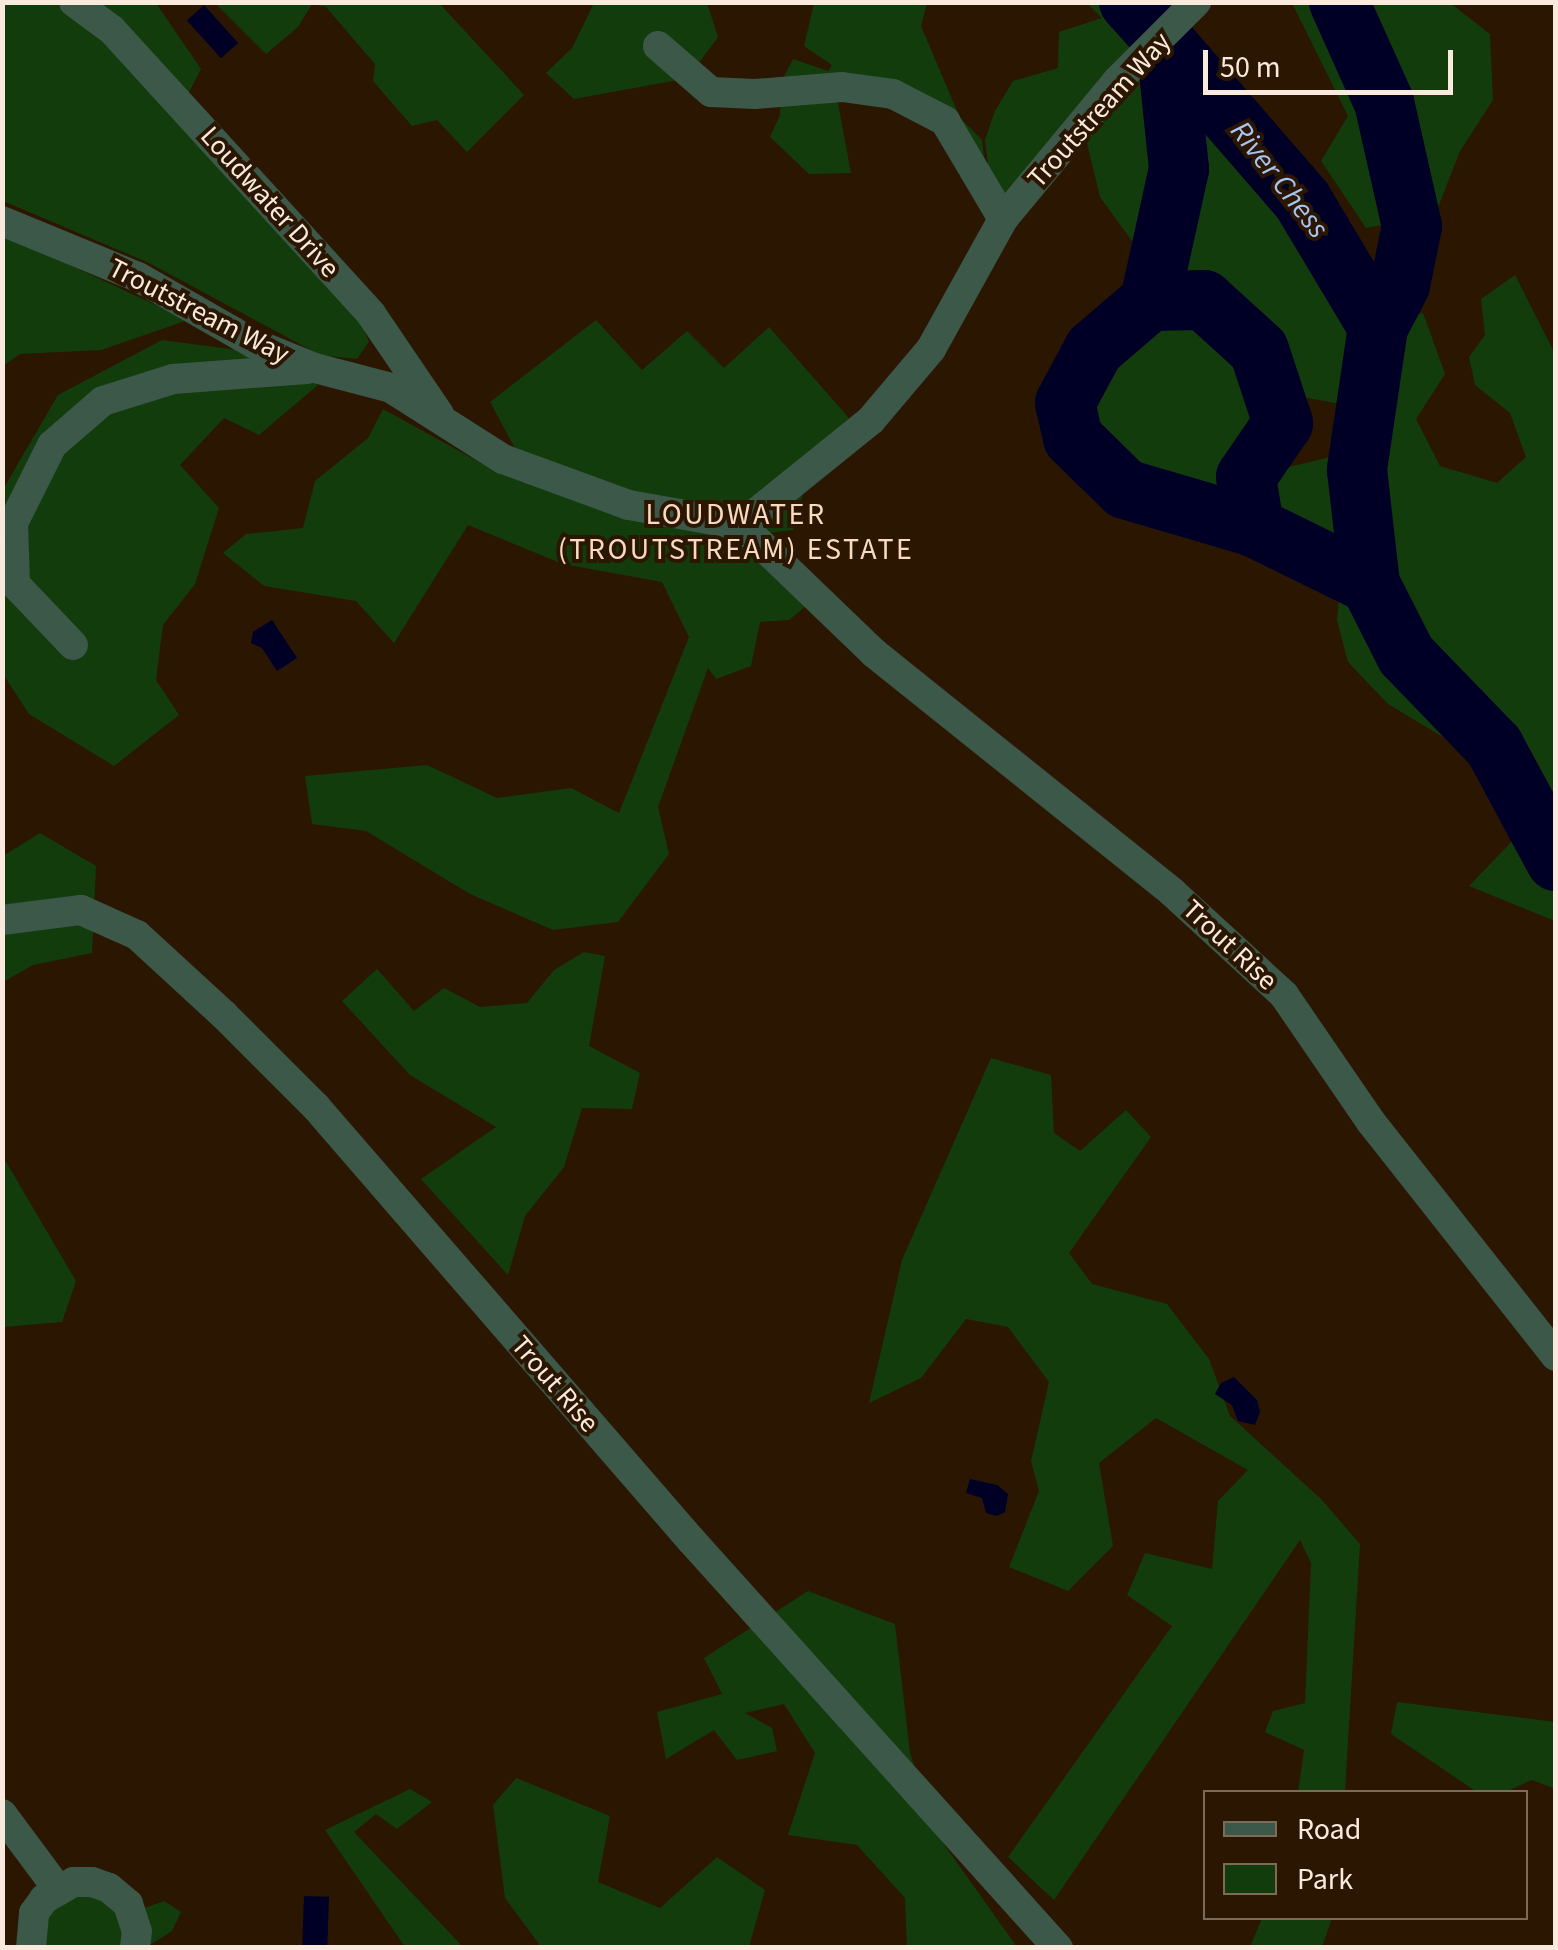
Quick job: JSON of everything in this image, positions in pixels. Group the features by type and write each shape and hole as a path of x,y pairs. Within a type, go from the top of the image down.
{"street":[{"name":"Loudwater Drive","path":"74,2 112,30 371,314 444,421"},
{"name":"Troutstream Way","path":"2,220 138,277 253,344 315,368 391,388 503,459 617,500 742,524 871,420 931,349 1003,219 1117,80 1189,10"},
{"name":"Troutstream Way","path":"658,46 711,92 755,94 842,87 893,94 944,121 1003,219"},
{"path":"73,645 15,584 14,523 52,445 102,401 172,379 315,368"},
{"name":"Trout Rise","path":"742,524 874,653 1172,892 1284,994 1371,1122 1556,1356"},
{"name":"Trout Rise","path":"2,920 81,910 137,935 224,1014 316,1107 686,1535 1058,1948"},
{"path":"2,1814 57,1888"},
{"path":"31,1948 34,1914 57,1888 74,1882 109,1888 128,1904 137,1931 135,1948"}],"green space":[{"path":"2,3 55,3 105,39 361,322 369,342 357,359 320,355 147,262 3,201"},
{"path":"91,3 156,3 201,69 184,102"},
{"path":"215,3 439,3 524,95 467,152 437,120 412,126 373,81 375,64 326,7 312,4 298,27 266,54"},
{"path":"594,3 707,3 718,37 696,67 678,80 574,99 546,73 572,48"},
{"path":"814,3 927,3 921,26 960,118 982,140 987,181 948,116 836,93 851,173 809,174 770,137 780,115 781,83 793,59 828,71 832,65 804,46"},
{"path":"1087,3 1187,3 1007,197 990,180 985,140 995,111 1013,81 1058,68 1059,32 1102,18"},
{"path":"1292,3 1450,3 1490,34 1493,100 1460,151 1435,215 1366,228 1321,161 1348,116"},
{"path":"1150,64 1274,196 1357,326 1423,313 1445,374 1416,419 1440,466 1497,483 1526,457 1510,413 1475,385 1469,357 1485,335 1481,299 1515,275 1555,354 1555,921 1469,886 1519,834 1481,778 1523,751 1503,712 1443,737 1388,704 1348,662 1337,620 1343,556 1268,520 1281,469 1330,457 1341,404 1286,394 1267,331 1207,284 1164,285 1100,197 1086,139"},
{"path":"3,234 188,320 101,350 20,354 3,366"},
{"path":"1204,313 1248,357 1266,405 1258,433 1229,478 1228,506 1174,496 1119,463 1088,432 1080,406 1106,353 1153,315"},
{"path":"596,320 642,370 687,331 724,368 769,327 849,418 814,452 793,530 735,537 807,605 789,620 760,622 751,666 716,679 708,668 658,807 669,854 618,922 553,930 470,894 366,831 312,824 305,776 427,765 497,798 571,788 619,813 689,637 662,582 563,564 468,525 394,643 356,601 264,586 223,553 246,534 303,528 315,481 368,438 383,409 492,469 517,452 490,402"},
{"path":"162,340 245,351 318,385 259,435 224,418 180,465 219,508 195,584 163,625 156,680 179,715 114,766 29,714 3,674 2,509 5,486 58,395"},
{"path":"40,833 96,866 92,953 33,965 3,982 3,856"},
{"path":"584,952 605,956 589,1046 640,1073 632,1109 582,1108 564,1167 525,1216 508,1275 421,1179 496,1127 410,1075 342,1001 377,969 414,1011 444,988 480,1007 527,1003 554,970"},
{"path":"991,1058 1051,1075 1054,1133 1080,1151 1126,1110 1151,1137 1069,1253 1092,1284 1167,1304 1209,1359 1230,1416 1321,1499 1360,1544 1345,1790 1298,1790 1304,1750 1265,1732 1273,1711 1305,1703 1311,1563 1300,1540 1054,1900 1008,1857 1172,1626 1127,1595 1145,1553 1212,1569 1218,1501 1248,1470 1156,1418 1099,1463 1113,1546 1068,1591 1009,1567 1039,1491 1031,1461 1049,1382 1008,1327 966,1319 921,1378 869,1403 902,1260"},
{"path":"2,1155 76,1281 62,1322 3,1327"},
{"path":"808,1591 895,1624 910,1753 938,1836 1017,1947 907,1947 905,1898 857,1845 788,1835 815,1753 784,1704 745,1713 772,1728 777,1751 737,1760 714,1730 666,1759 657,1712 722,1694 704,1658"},
{"path":"1397,1702 1555,1722 1555,1789 1532,1780 1510,1790 1474,1790 1391,1734"},
{"path":"516,1778 610,1816 598,1882 660,1908 717,1857 765,1890 749,1947 537,1947 539,1944 505,1898 493,1805"},
{"path":"410,1789 432,1802 397,1829 376,1814 354,1832 463,1947 405,1947 325,1830"},
{"path":"103,1893 125,1915 164,1901 181,1912 172,1931 147,1947 41,1948 42,1927 63,1899"},
{"path":"1261,1920 1331,1920 1322,1947 1250,1947"}],"water":[{"path":"1105,3 1145,3 1152,9 1137,27"},
{"path":"204,5 238,43 221,58 187,20"},
{"path":"272,620 297,658 277,671 262,648 251,643 253,632"},
{"path":"1234,1377 1257,1400 1260,1412 1255,1425 1238,1421 1232,1405 1215,1394 1221,1383"},
{"path":"970,1479 997,1485 1008,1494 1005,1512 997,1516 986,1513 982,1498 966,1493"},
{"path":"304,1896 329,1897 327,1948 302,1947"}],"waterway":[{"name":"River Chess","path":"1129,2 1166,43 1179,169 1150,301 1094,349 1065,403 1073,438 1125,489 1254,527 1370,584"},
{"name":"River Chess","path":"1339,2 1384,102 1412,226 1400,285 1378,327 1357,470 1370,584 1406,655 1494,746 1556,861"},
{"name":"River Chess","path":"1166,43 1302,200 1378,327"},
{"name":"River Chess","path":"1150,301 1204,300 1259,350 1283,423 1246,477 1254,527"}],"district":[{"name":"LOUDWATER (TROUTSTREAM) ESTATE","path":"736,532"}]}
